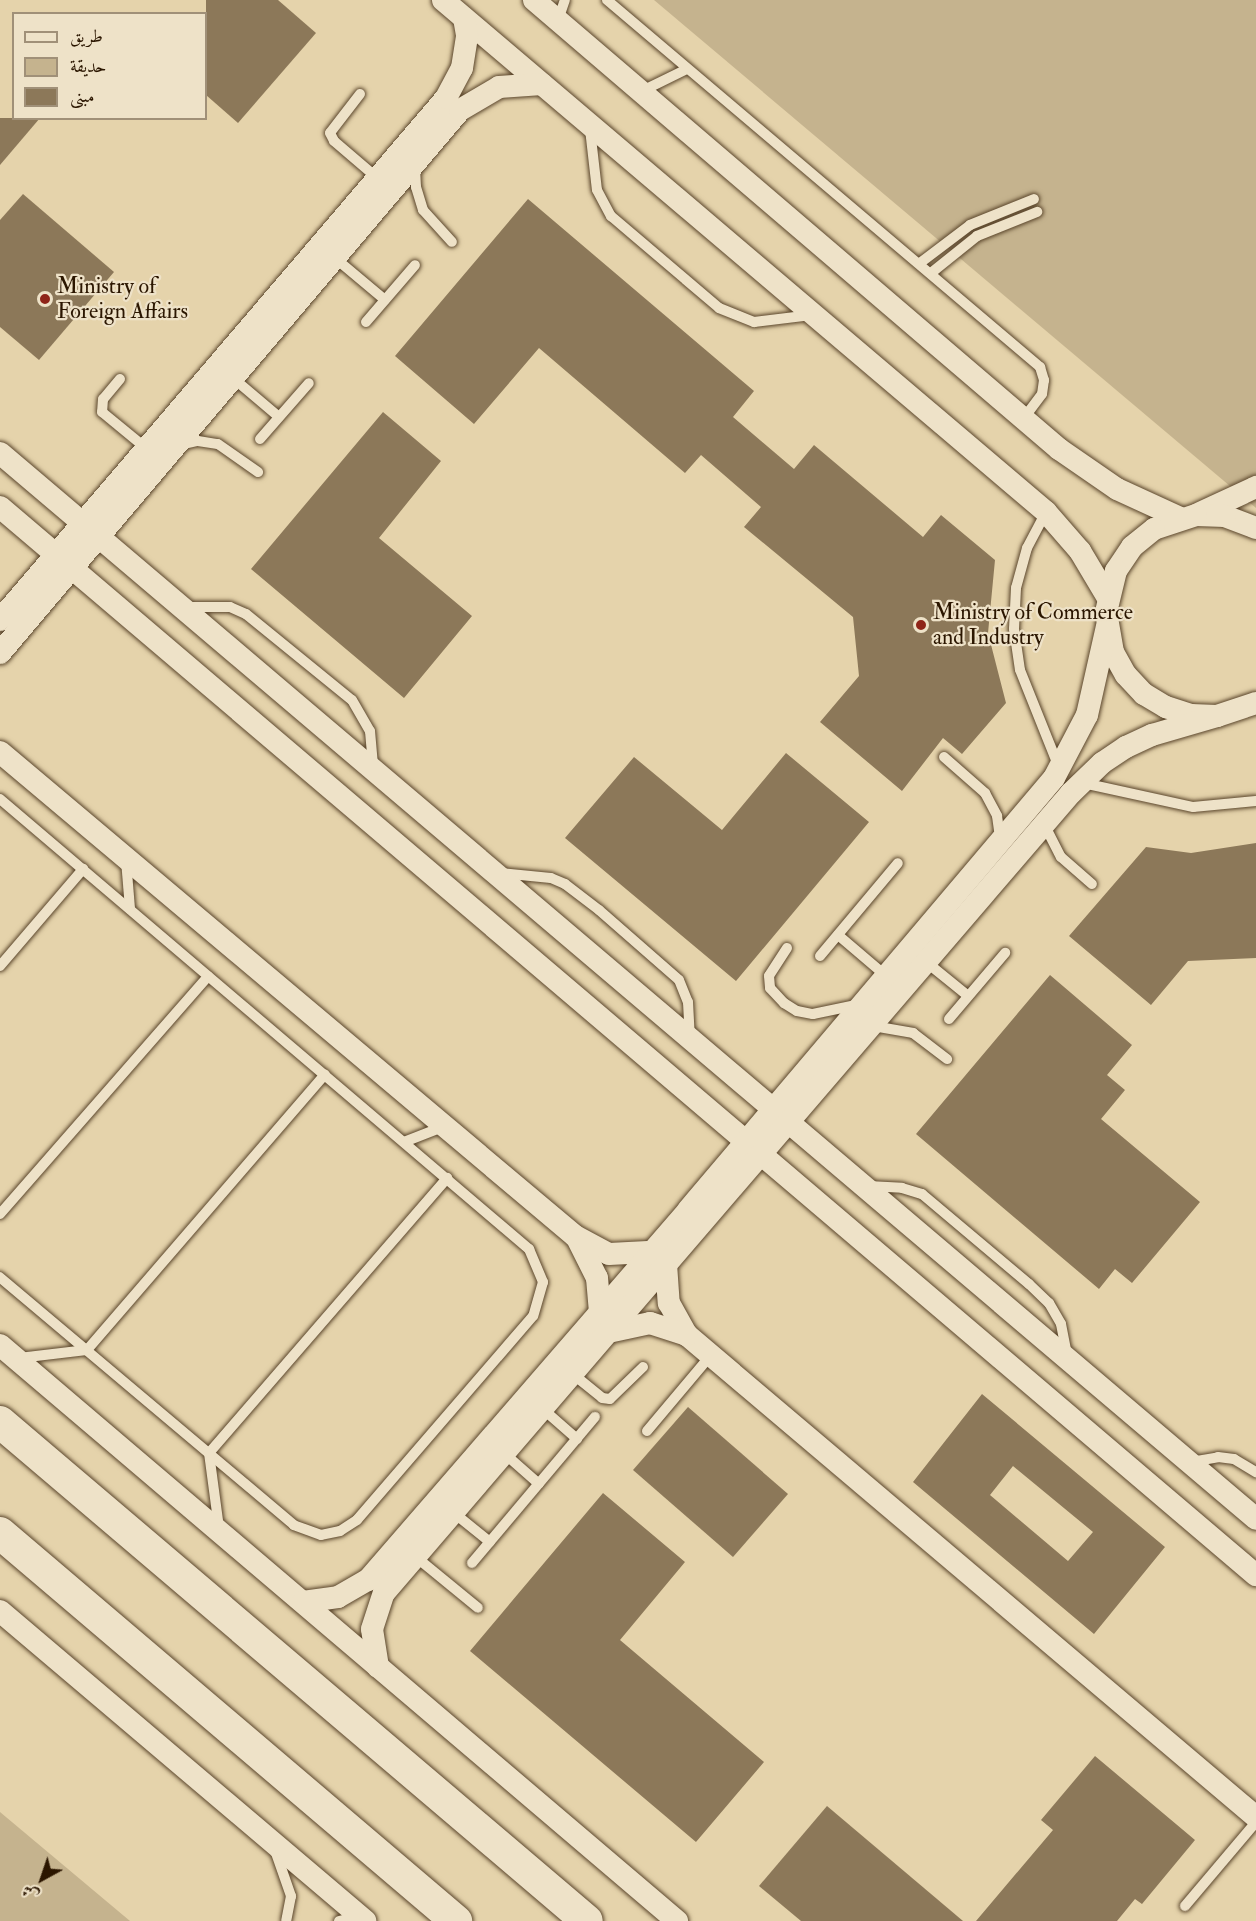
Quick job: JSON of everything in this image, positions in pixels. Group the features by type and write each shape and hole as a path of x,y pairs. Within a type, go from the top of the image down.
{"main road":[{"path":"0,1422 587,1921"},
{"path":"0,1533 456,1921"}],"street":[{"path":"443,0 1046,512 1080,551 1108,598"},
{"path":"534,0 561,10 640,92 1088,471 1188,517 1225,516 1256,528"},
{"path":"91,531 147,449 455,83 466,52 465,18"},
{"path":"0,620 64,561 177,446 415,164 472,101 499,87 542,84"},
{"path":"0,453 1256,1519"},
{"path":"303,1602 338,1597 368,1580 600,1310 657,1258 753,1147 860,1005 1060,769 1087,715 1107,626 1108,598 1116,571 1132,547 1154,529 1188,517 1256,487"},
{"path":"0,507 1256,1575"},
{"path":"0,652 64,561"},
{"path":"1107,626 1122,667 1144,694 1174,710 1236,716"},
{"path":"780,1114 870,1025 1080,783 1126,747 1152,735 1236,716 1256,703"},
{"path":"0,752 575,1236 609,1254 657,1258"},
{"path":"575,1236 595,1270 600,1310"},
{"path":"378,1667 372,1629 376,1611 384,1593 613,1331 657,1258"},
{"path":"657,1258 669,1303 687,1335 1256,1820"},
{"path":"613,1331 650,1323 687,1335"},
{"path":"8,1352 677,1921"},
{"path":"0,1611 271,1841 354,1919"}],"lane":[{"path":"607,0 1040,367 1044,380 1042,394 1024,418"},
{"path":"640,92 687,69"},
{"path":"360,94 330,134 334,141 376,177"},
{"path":"588,123 594,176 603,204 611,216 711,301 730,315 754,322 816,315"},
{"path":"415,164 416,188 423,210 452,242"},
{"path":"920,263 970,225 1034,199"},
{"path":"931,273 971,240 1037,212"},
{"path":"335,258 385,300"},
{"path":"366,322 415,266"},
{"path":"233,378 279,417"},
{"path":"120,379 103,399 102,412 147,449"},
{"path":"260,439 309,383"},
{"path":"177,446 198,441 218,444 258,472"},
{"path":"1046,512 1024,558 1016,588 1014,629 1020,670 1060,769"},
{"path":"181,607 231,607 246,614 352,700 370,731 374,770"},
{"path":"944,757 985,793 997,816 1000,840"},
{"path":"1080,783 1193,807 1256,801"},
{"path":"0,799 529,1249 541,1270 542,1294 533,1316 357,1520 331,1534 303,1530 0,1276"},
{"path":"1044,823 1061,857 1092,884"},
{"path":"126,857 130,909"},
{"path":"820,956 898,863"},
{"path":"0,966 83,869"},
{"path":"495,873 551,878 565,884 599,910 679,980 688,1002 690,1038"},
{"path":"838,935 885,975"},
{"path":"788,948 769,976 770,987 784,1003 797,1011 813,1014 860,1005"},
{"path":"949,1018 1005,953"},
{"path":"925,961 968,996"},
{"path":"0,1214 208,976"},
{"path":"870,1025 914,1033 947,1059"},
{"path":"8,1352 87,1350 325,1074"},
{"path":"404,1142 445,1126"},
{"path":"219,1531 209,1453 447,1178"},
{"path":"864,1186 902,1188 922,1194 1029,1284 1048,1303 1060,1324 1068,1359"},
{"path":"647,1431 711,1355"},
{"path":"574,1375 602,1398 610,1400 643,1367"},
{"path":"544,1410 577,1439"},
{"path":"472,1563 595,1417"},
{"path":"506,1454 539,1484"},
{"path":"1189,1462 1218,1457 1234,1460 1256,1472"},
{"path":"454,1513 490,1542"},
{"path":"416,1557 478,1608"},
{"path":"1185,1906 1256,1820"},
{"path":"271,1841 289,1885 291,1907 286,1921"}],"green space":[{"path":"654,0 1256,0 1256,508"},
{"path":"0,1812 130,1921 0,1921"}],"building":[{"path":"206,0 278,0 316,33 238,123 207,96"},
{"path":"0,118 38,120 0,165"},
{"name":"Ministry of Foreign Affairs","path":"23,194 114,272 39,360 0,327 0,220"},
{"path":"528,199 754,391 733,417 794,469 814,445 923,537 941,515 995,560 988,633 1006,703 962,754 943,738 902,791 820,722 859,676 853,617 744,527 761,507 701,455 685,473 539,348 474,424 395,356"},
{"path":"383,412 441,461 379,538 472,616 404,698 251,569"},
{"path":"786,753 869,822 736,981 565,838 634,757 722,830"},
{"path":"1256,843 1256,958 1188,961 1151,1005 1069,936 1146,847 1191,853"},
{"path":"1050,975 1132,1045 1107,1075 1125,1090 1101,1119 1200,1202 1132,1283 1115,1269 1099,1289 916,1134"},
{"path":"982,1394 1165,1547 1094,1634 913,1482","holes":["1013,1466 1093,1532 1068,1561 990,1495"]},
{"path":"688,1407 788,1494 733,1557 633,1470"},
{"path":"603,1493 685,1562 620,1640 764,1762 696,1842 470,1651"},
{"path":"1095,1756 1195,1840 1142,1904 1135,1899 1117,1921 976,1921 1053,1830 1041,1820"},
{"path":"827,1806 963,1921 801,1921 759,1886"}],"place":[{"name":"Ministry of Foreign Affairs","path":"45,299"},
{"name":"Ministry of Commerce and Industry","path":"921,625"}]}
